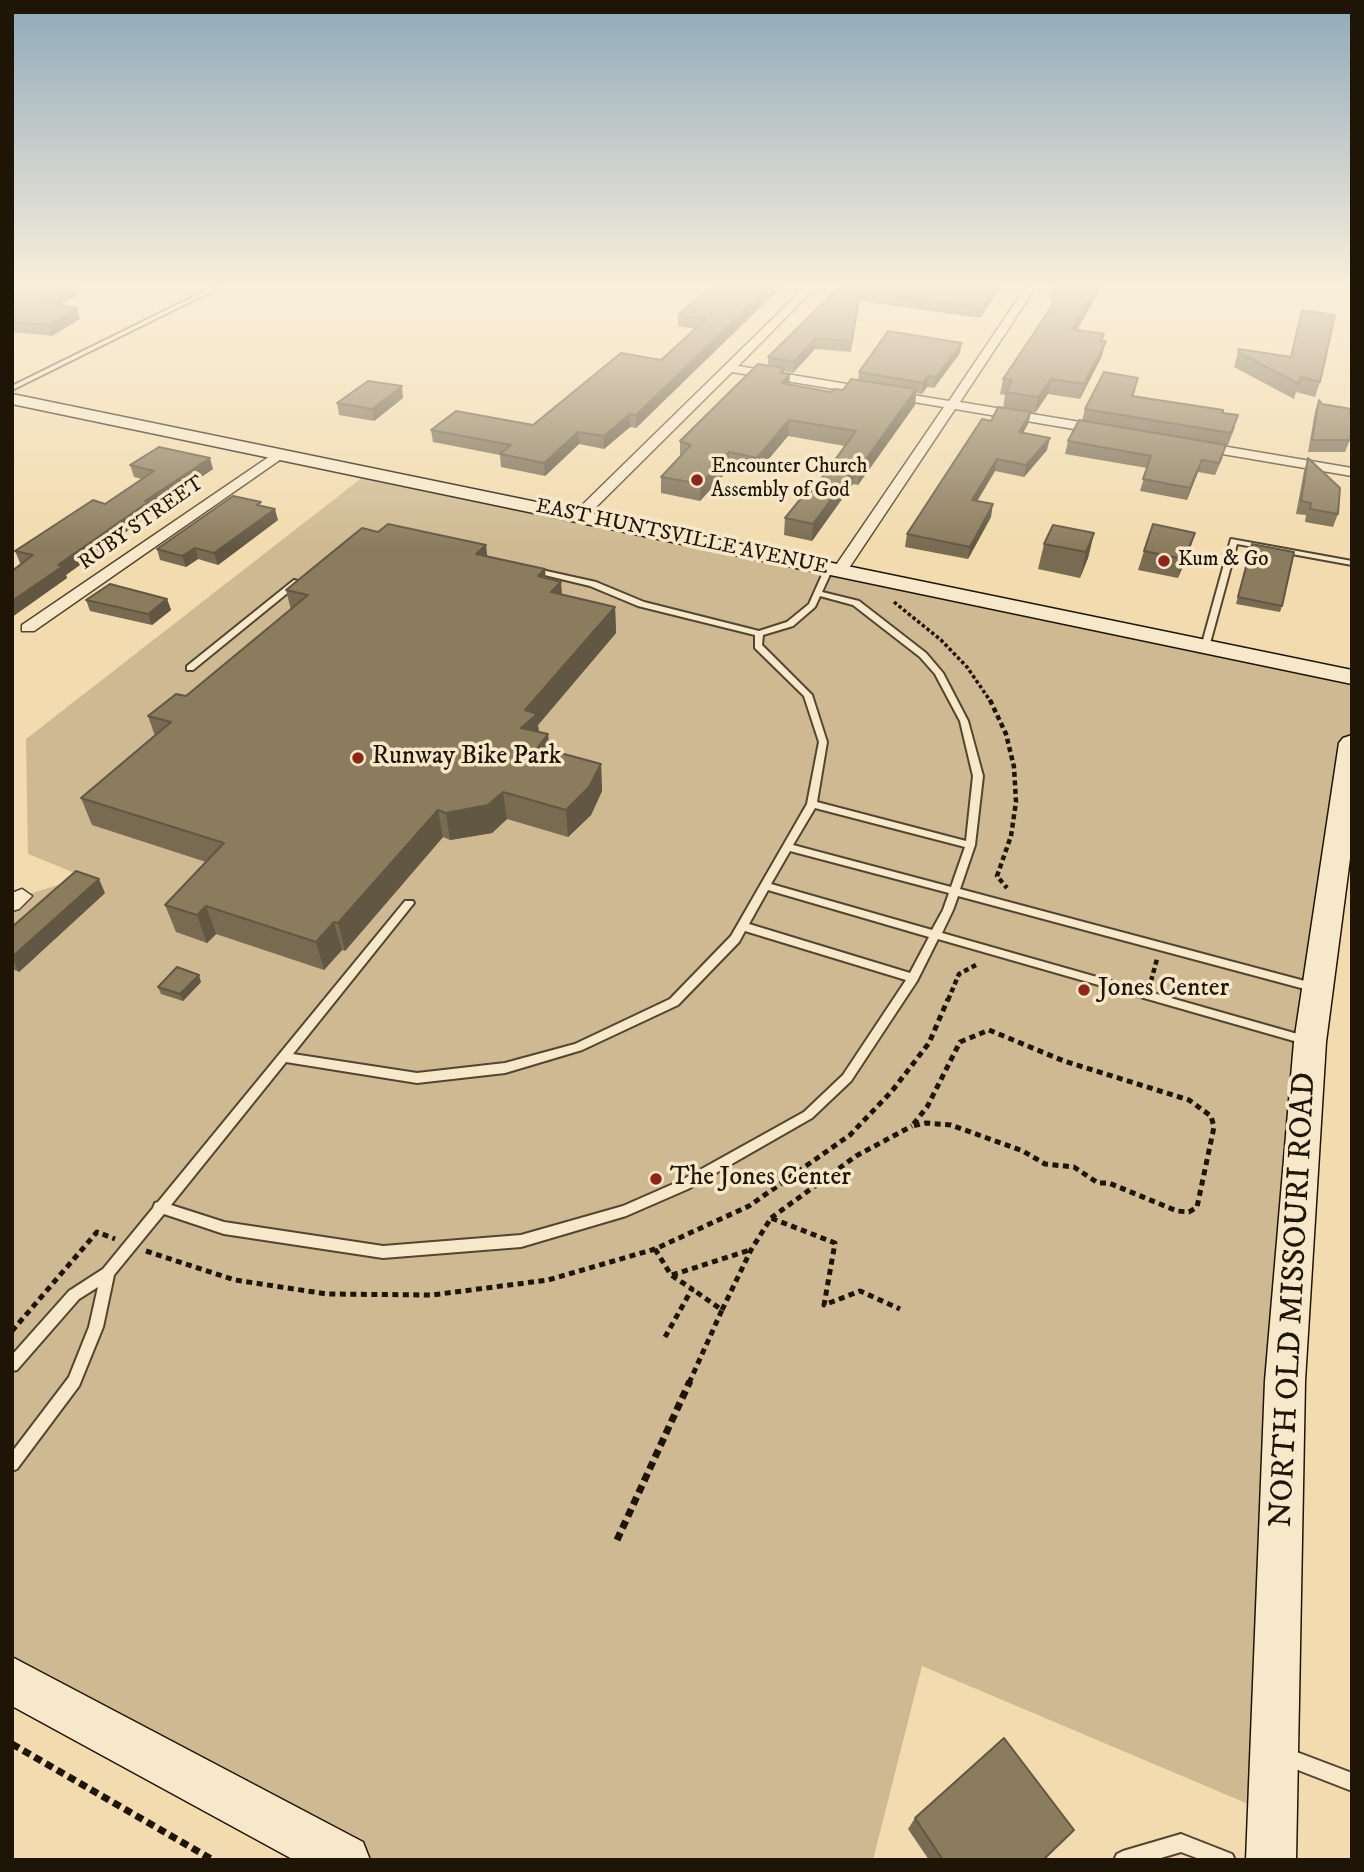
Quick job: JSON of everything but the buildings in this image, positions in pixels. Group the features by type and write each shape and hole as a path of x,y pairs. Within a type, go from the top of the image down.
{"main road":[{"name":"EAST HUNTSVILLE AVENUE","path":"12,399 1352,677"},
{"name":"NORTH OLD MISSOURI ROAD","path":"1271,1860 1285,1381 1310,1042 1316,988 1345,837 1352,743"},
{"path":"12,1680 345,1860"}],"street":[{"path":"579,516 725,373"},
{"path":"762,373 1118,433"},
{"path":"834,569 974,373"},
{"path":"1186,444 1352,472"},
{"name":"RUBY STREET","path":"28,628 279,454"}],"lane":[{"path":"12,388 42,373"},
{"path":"1205,647 1234,541 1352,563"},
{"path":"526,568 593,584 641,604 758,634 790,624 812,605 834,569"},
{"path":"190,668 306,574"},
{"path":"159,1207 224,1228 383,1252 521,1241 626,1211 684,1185 808,1115 847,1079 913,978 954,894 970,845 978,776 964,721 939,673 923,655 856,603 817,593"},
{"path":"283,1057 417,1078 505,1068 578,1047 674,1002 735,939 812,804 823,743 808,695 758,646 758,634"},
{"path":"812,804 970,845"},
{"path":"788,847 954,894 1316,988"},
{"path":"765,886 1310,1042"},
{"path":"12,1464 74,1381 96,1327 108,1273 128,1244 409,904"},
{"path":"743,926 913,978"},
{"path":"12,1365 74,1295 108,1273"},
{"path":"1275,1753 1352,1782"},
{"path":"1123,1860 1181,1843 1226,1860"}],"path":[{"path":"892,599 967,667 992,704 1006,734 1014,767 1016,802 1011,836 997,876 1011,891"},
{"path":"1148,995 1160,948"},
{"path":"12,1331 97,1232 235,1280 327,1294 432,1295 548,1280 654,1249 749,1206 850,1135 892,1091 929,1043 959,974 971,965 984,964"},
{"path":"617,1540 751,1250 771,1218 856,1156 912,1126 926,1123 951,1125 1023,1151 1045,1164 1074,1167 1098,1183 1109,1183 1177,1211 1189,1212 1197,1207 1200,1200 1214,1127 1211,1116 1189,1100 1064,1061 989,1030 960,1042 927,1107 912,1126"},
{"path":"771,1218 835,1243 824,1305 860,1292 900,1309"},
{"path":"654,1249 671,1275 722,1310"},
{"path":"671,1275 751,1250"},
{"path":"665,1337 692,1289"},
{"path":"12,1744 213,1860"}],"shaded area":[{"name":"The Jones Center","path":"368,473 1352,677 1352,743 1311,1023 1272,1814 922,1666 873,1860 345,1860 12,1680 12,904 22,896 85,877 28,854 26,739"}],"place":[{"name":"Encounter Church Assembly of God","path":"697,480"},
{"name":"Kum & Go","path":"1164,561"},
{"name":"Runway Bike Park","path":"358,758"},
{"name":"Jones Center","path":"1084,990"},
{"name":"The Jones Center","path":"656,1179"}]}
